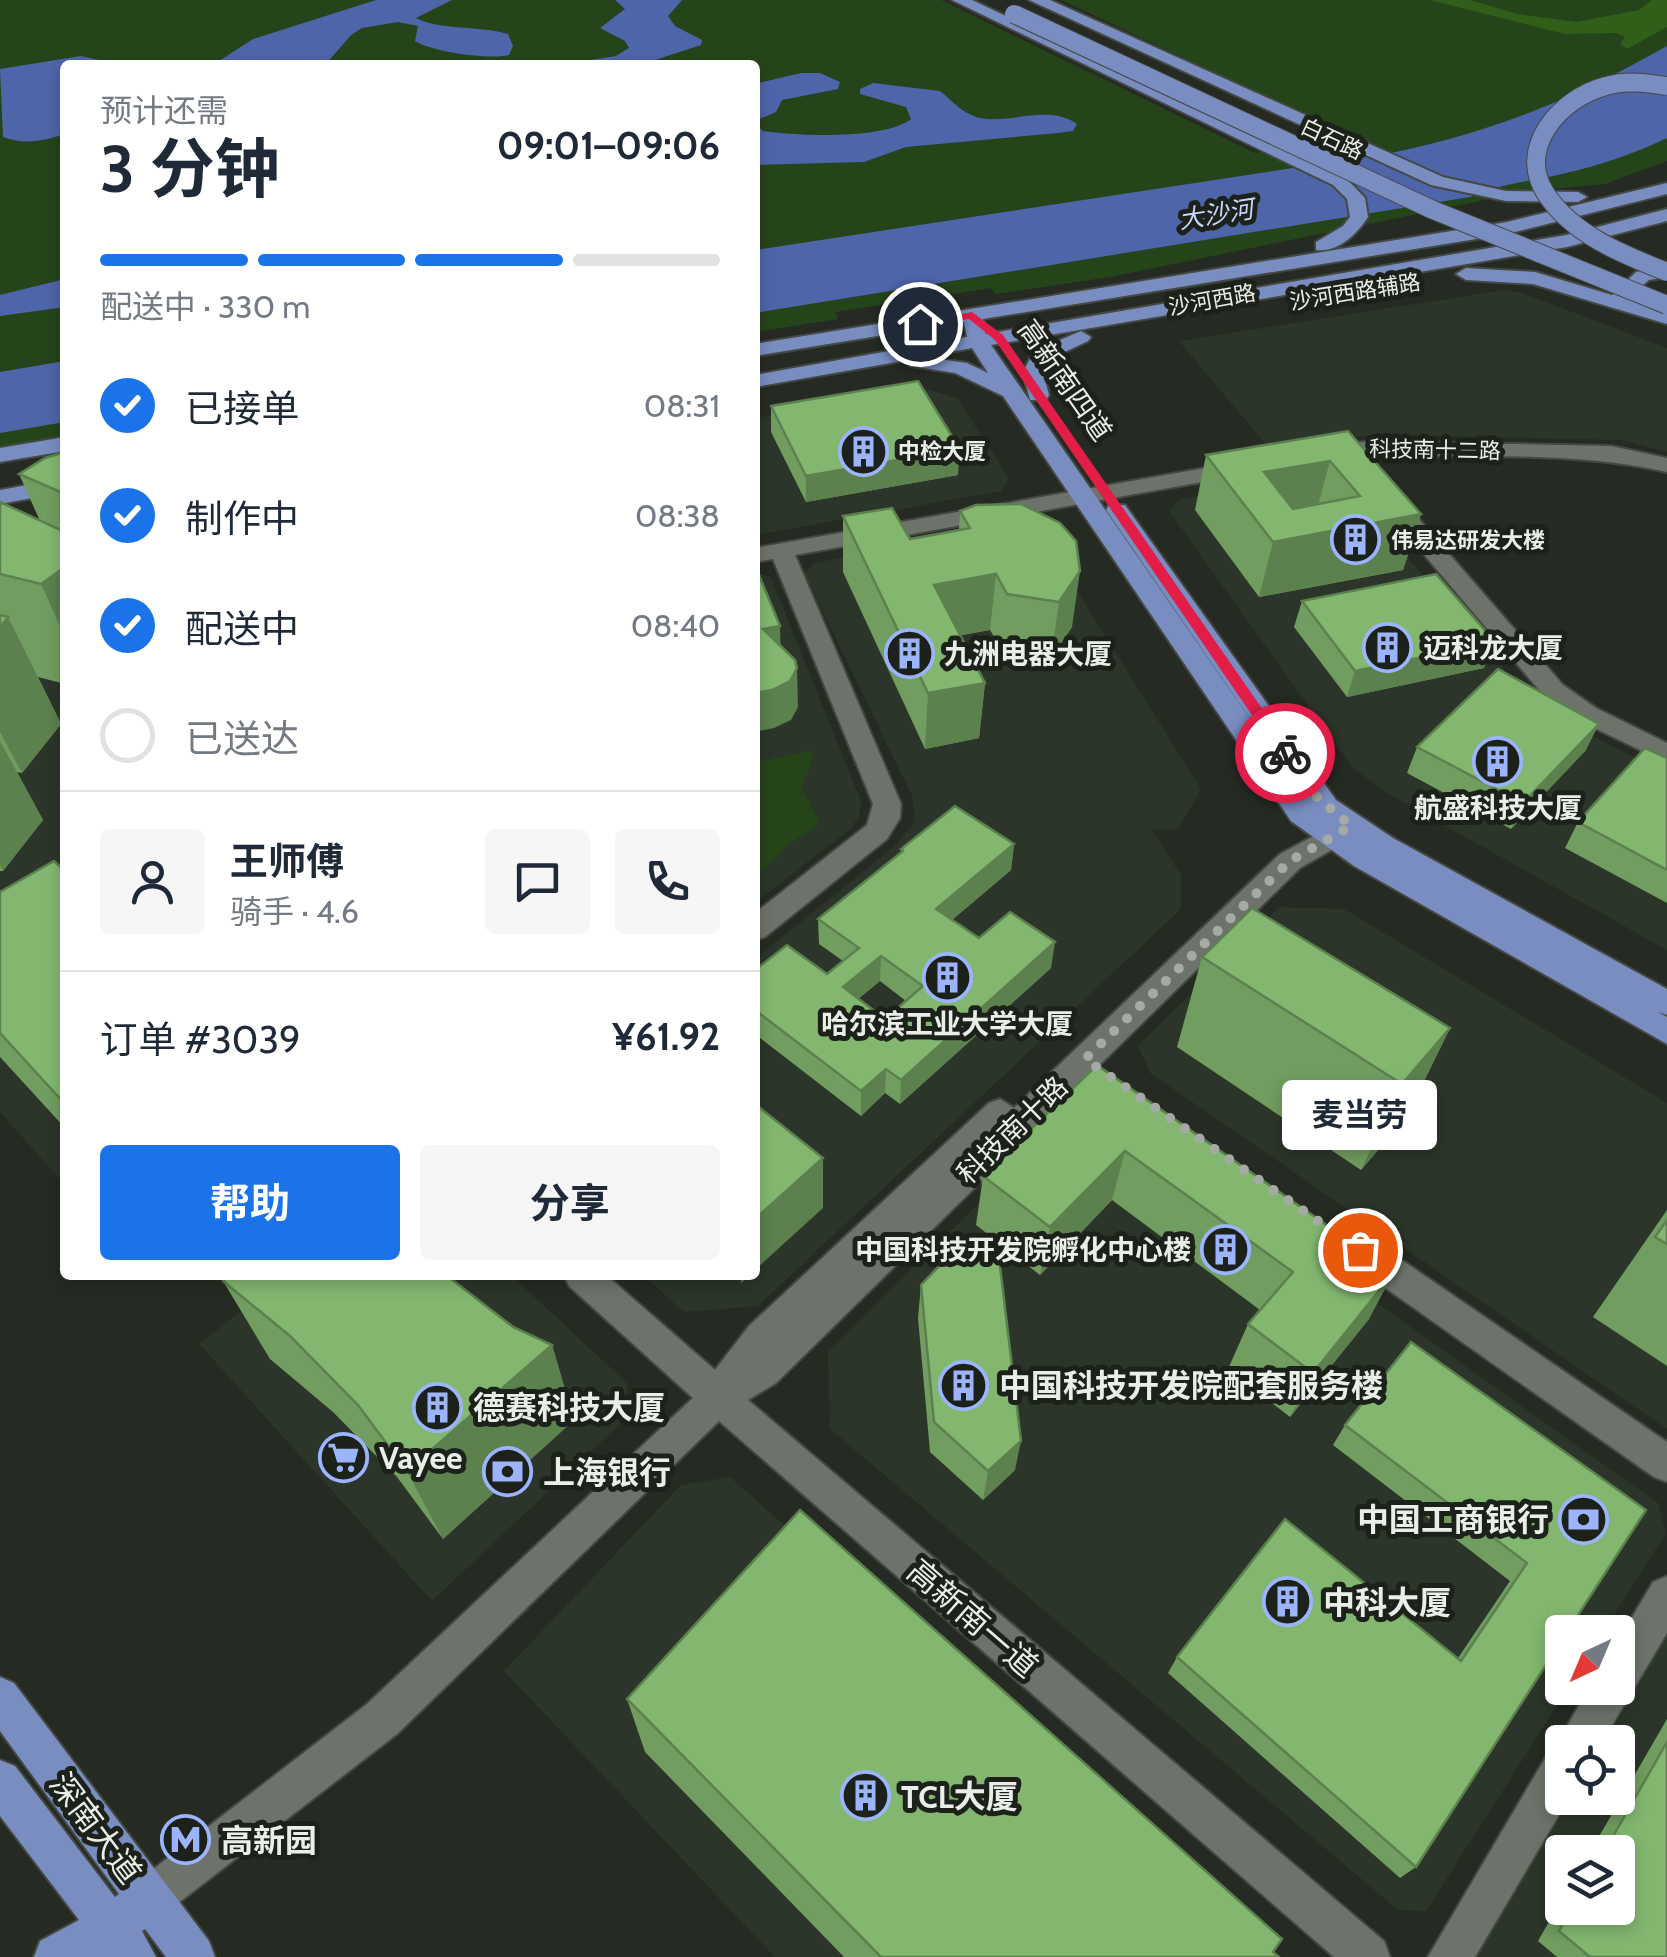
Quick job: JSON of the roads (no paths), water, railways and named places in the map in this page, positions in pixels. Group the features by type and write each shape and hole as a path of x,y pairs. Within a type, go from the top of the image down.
{"main road":[{"path":"960,0 1339,181 1356,198 1359,217 1346,234 1323,246"},
{"name":"白石路","path":"984,0 1024,6 1435,195 1667,288"},
{"path":"1024,6 1450,185 1530,198 1620,191"},
{"name":"白石路","path":"1024,6 1433,210 1662,312"},
{"path":"1667,86 1620,84 1591,91 1543,134 1534,158 1542,188 1568,216 1616,248 1667,272"},
{"path":"1283,154 1327,152 1345,140"},
{"name":"沙河西路辅路","path":"1098,294 1234,260 1531,212 1620,191 1667,175"},
{"name":"沙河西路","path":"760,380 842,367 983,331 1098,294 1545,221 1667,188"},
{"name":"沙河西路","path":"760,350 983,331 1042,330 1551,244 1667,215"},
{"name":"沙河西路辅路","path":"1042,330 1116,331 1572,257 1667,234"},
{"path":"1662,312 1628,302 1621,294 1642,276 1667,272"},
{"path":"1466,274 1536,278 1662,312"},
{"path":"1181,305 1303,300"},
{"name":"高新南四道","path":"983,331 1094,495 1292,804 1667,1003"},
{"path":"842,367 948,363 1025,394 1041,355 1070,340 1116,331"},
{"path":"0,455 60,445"},
{"path":"0,472 60,463"},
{"path":"0,497 60,485"},
{"path":"0,515 60,504"},
{"name":"高新南四道","path":"1335,828 1667,1032"},
{"name":"深南大道","path":"0,1697 193,1957"},
{"name":"深南大道","path":"0,1781 112,1947"},
{"path":"56,1957 112,1947 149,1899"}],"street":[{"path":"1348,450 1554,692 1587,714 1667,754"},
{"name":"科技南十二路","path":"1304,457 1348,450 1592,452 1667,465"},
{"path":"760,925 877,832 886,818 887,804 768,553 1266,464"},
{"name":"科技南十路","path":"149,1899 382,1719 718,1398 763,1371 1089,1061 1290,861 1335,828"},
{"path":"1341,1237 1667,1464"},
{"name":"高新南一道","path":"587,1280 718,1398 1368,1957"},
{"path":"1635,1650 1667,1596"},
{"path":"1450,1957 1545,1798"}],"water":[{"path":"376,0 452,0 416,18 508,34 513,46 509,55 500,56 447,52 415,41 418,26 398,22 362,28 329,60 221,60 253,39"},
{"path":"615,0 682,0 668,16 675,26 702,40 701,45 655,60 590,60 616,56 629,48 625,41 600,28 625,9"},
{"name":"大沙河","path":"1667,46 1667,138 1589,167 1470,197 760,312 760,249 1391,153 1500,123 1599,82"},
{"path":"81,56 100,60 60,60 60,136 34,141 3,137 0,69"},
{"path":"801,73 820,73 840,82 838,89 782,100 776,112 760,119 760,83"},
{"path":"873,83 940,91 980,118 1054,115 1077,124 1073,131 906,147 864,162 760,165 760,128 797,134 861,133 898,126 911,119 906,107 860,94 860,89"},
{"path":"60,280 60,308 0,316 0,295"},
{"path":"60,362 60,423 0,433 0,372"}],"place":[{"name":"中检大厦","path":"863,451"},
{"name":"伟易达研发大楼","path":"1356,540"},
{"name":"迈科龙大厦","path":"1388,648"},
{"name":"九洲电器大厦","path":"909,654"},
{"name":"航盛科技大厦","path":"1498,761"},
{"name":"哈尔滨工业大学大厦","path":"947,977"},
{"name":"中国科技开发院孵化中心楼","path":"1226,1250"},
{"name":"麦当劳","path":"1360,1250"},
{"name":"中国科技开发院配套服务楼","path":"964,1385"},
{"name":"德赛科技大厦","path":"438,1407"},
{"name":"Vayee","path":"344,1457"},
{"name":"上海银行","path":"508,1472"},
{"name":"中国工商银行","path":"1584,1519"},
{"name":"中科大厦","path":"1288,1602"},
{"name":"TCL大厦","path":"866,1796"},
{"name":"高新园","path":"186,1840"}]}
